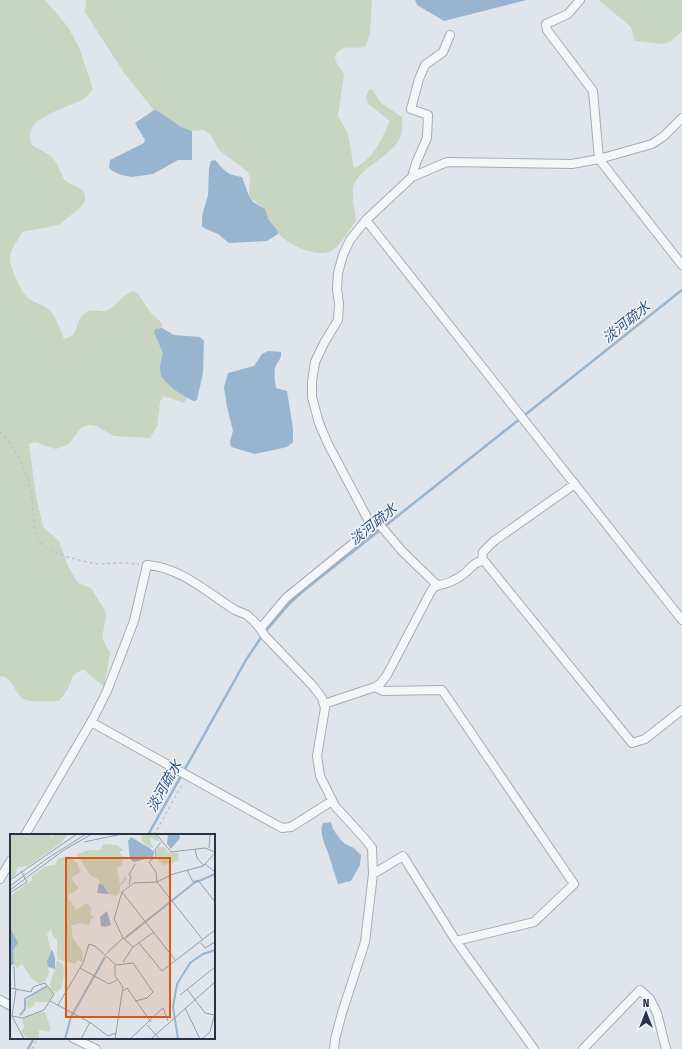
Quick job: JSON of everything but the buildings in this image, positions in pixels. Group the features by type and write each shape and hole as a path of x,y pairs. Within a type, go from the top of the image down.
{"street":[{"path":"580,0 568,14 546,24 547,30 593,91 599,159 682,265"},
{"path":"412,178 416,163 427,138 428,115 411,109 419,79 425,65 443,52 450,35"},
{"path":"439,585 431,580 378,527 328,444 318,423 312,397 312,382 315,362 324,343 338,320 339,304 337,289 342,254 350,240 366,220 412,178 447,162 572,164 599,159 652,144 664,136 682,118"},
{"path":"366,220 682,620"},
{"path":"482,560 483,552 494,541 575,484"},
{"path":"262,632 286,598 378,527"},
{"path":"324,704 380,684 387,675 434,587 456,579 474,564 482,560"},
{"path":"482,560 490,566 632,743 645,739 682,710"},
{"path":"26,834 91,722 107,691 134,621 147,565 168,569 192,581 236,610 245,614 322,698 324,704 324,716 317,756 320,776 332,802 366,839 372,848 373,874 365,942 341,1020 334,1049"},
{"path":"375,687 383,691 442,690 574,884 534,922 456,941"},
{"path":"91,722 183,775 280,828 291,828 332,802"},
{"path":"373,874 403,856 456,941 534,1049"},
{"path":"0,879 10,862"},
{"path":"583,1049 640,990 650,999 657,1013 666,1049"},
{"path":"0,1000 10,1005"},
{"path":"76,1039 96,1049"}],"path":[{"path":"0,432 22,463 27,476 32,499 35,528 39,542 54,552 94,564 115,563 147,565"},
{"path":"154,834 183,775"},
{"path":"32,1049 37,1039"}],"green space":[{"path":"0,0 45,0 68,27 80,50 93,89 82,100 39,120 31,130 30,138 32,145 51,156 64,179 81,189 85,194 85,201 81,207 59,225 22,232 10,257 16,280 29,299 46,307 51,312 56,319 64,339 73,335 79,321 86,312 105,311 116,304 125,295 133,291 139,295 150,312 162,323 162,328 155,329 154,332 164,353 160,366 178,392 187,398 184,403 163,396 160,402 157,426 150,438 114,436 96,426 88,425 81,428 69,444 56,449 35,442 29,444 36,496 43,527 59,541 68,566 78,583 91,588 105,611 106,617 102,638 110,653 104,687 84,670 79,671 72,677 67,690 59,701 36,701 24,699 7,678 3,676 0,677"},
{"path":"86,0 372,0 370,33 366,46 345,48 338,52 335,56 336,62 344,74 338,116 348,134 354,168 367,160 372,154 380,142 390,121 367,103 366,97 369,90 372,89 381,103 402,117 402,131 397,143 391,150 360,175 355,182 353,201 356,221 333,250 320,253 312,252 304,250 283,238 268,219 264,209 249,196 250,179 248,172 219,150 210,134 203,130 192,131 181,127 158,111 154,110 124,73 85,12"},
{"path":"600,0 682,0 682,31 670,42 663,44 635,41 631,27"}],"water":[{"path":"415,0 527,0 444,21 417,5"},
{"path":"154,110 158,111 181,127 192,131 192,160 178,160 153,174 132,177 121,175 111,170 109,167 110,160 144,143 145,140 135,123"},
{"path":"215,160 226,172 242,177 249,196 253,202 265,209 268,219 277,230 278,234 267,241 229,243 218,234 202,226 202,216 208,195 209,168 211,161"},
{"path":"162,328 174,335 200,337 204,341 203,373 197,400 194,401 180,394 161,376 160,366 163,353 154,332 155,329"},
{"path":"268,351 281,352 280,359 275,368 275,383 276,388 287,391 293,429 293,442 287,447 255,454 231,447 230,441 233,431 224,387 228,373 254,366 262,354"},
{"path":"331,822 333,829 340,839 345,844 354,848 361,855 360,865 351,881 338,884 322,833 323,823"}],"waterway":[{"name":"淡河疏水","path":"265,632 289,604 302,592 682,290"},
{"name":"淡河疏水","path":"149,834 246,660 262,636"},
{"name":"淡河疏水","path":"28,1049 33,1039"}]}
